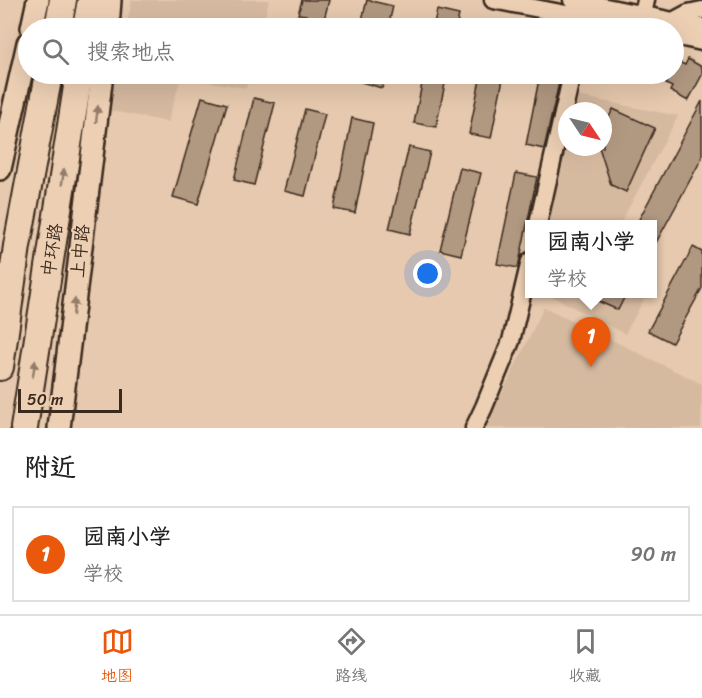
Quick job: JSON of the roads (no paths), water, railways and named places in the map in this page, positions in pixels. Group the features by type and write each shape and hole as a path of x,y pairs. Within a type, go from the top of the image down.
{"highway":[{"path":"60,18 63,0"},
{"path":"88,18 91,0"},
{"name":"中环路","path":"0,367 17,246 47,84"},
{"name":"中环路","path":"25,428 77,84"}],"main road":[{"path":"34,18 38,0"},
{"path":"109,18 110,0"},
{"path":"0,169 19,84"},
{"name":"上中路","path":"59,428 101,84"}],"street":[{"path":"493,0 564,18"},
{"path":"572,0 642,14"},
{"path":"683,18 687,13 702,10"},
{"path":"616,18 642,14"},
{"path":"684,28 702,27"},
{"path":"684,34 702,42"},
{"path":"539,220 570,84"},
{"path":"474,428 510,341 525,281"}],"place":[{"name":"园南小学","path":"591,367"}]}
